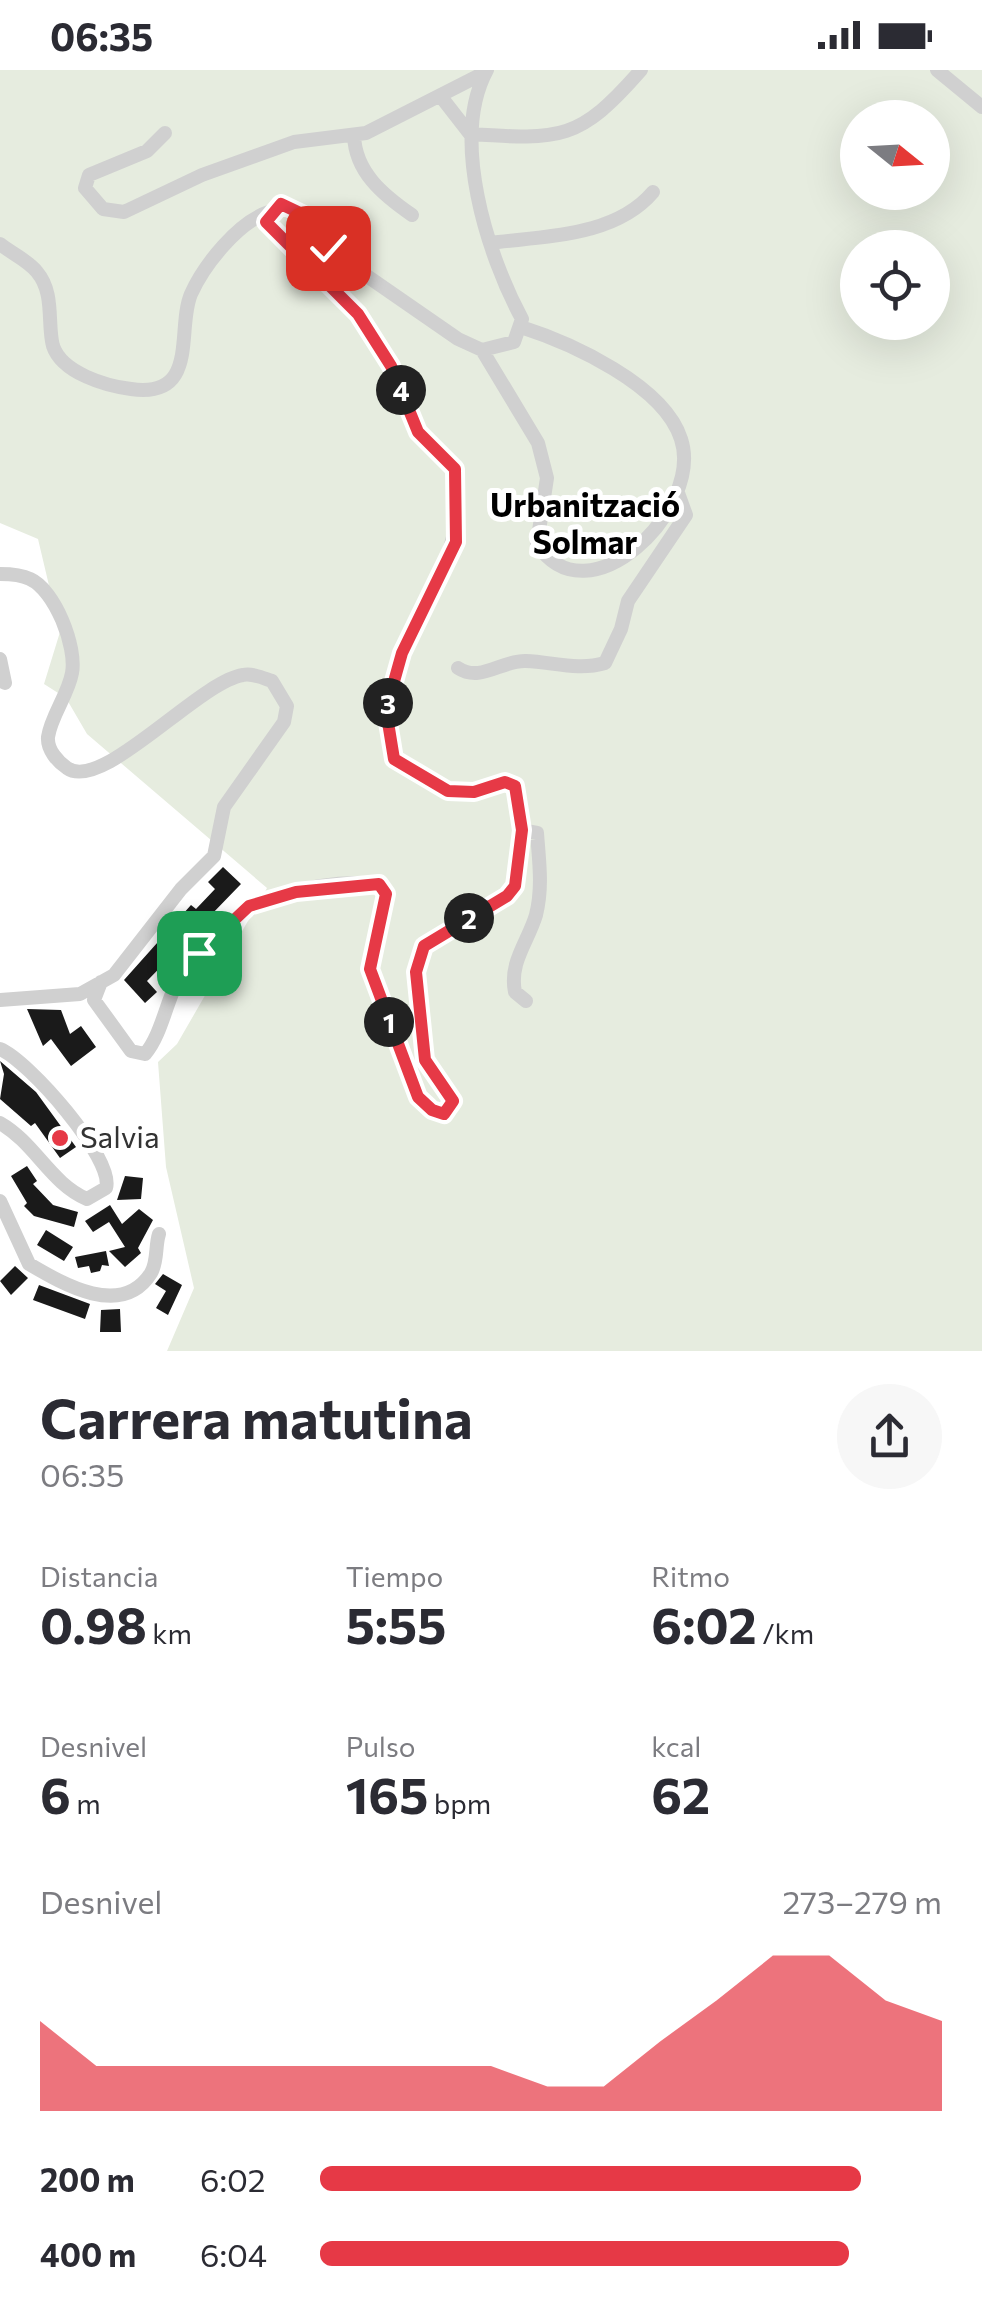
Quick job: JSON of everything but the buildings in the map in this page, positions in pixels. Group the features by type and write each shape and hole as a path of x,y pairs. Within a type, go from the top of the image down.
{"street":[{"path":"442,98 470,134 549,138 602,114 641,70"},
{"path":"937,70 982,107"},
{"path":"482,350 514,342 522,319 490,242 470,134 472,104 487,71"},
{"path":"165,133 147,151 89,175 85,188 90,200 102,209 124,212 202,175 294,142 354,135 442,98 487,71"},
{"path":"354,135 354,158 388,198 412,215"},
{"path":"490,242 578,232 613,221 653,192"},
{"path":"0,244 37,271 54,318 53,346 66,365 100,381 134,390 154,388 168,382 180,366 190,297 212,261 250,222 281,204 290,206 338,256 445,330 482,350 538,442 547,478 537,544 545,556 574,570 595,570 617,562 656,530 678,492 682,440 666,412 645,391 574,348 521,328"},
{"path":"101,982 94,1000 131,1051 144,1054 186,967 249,906 296,892 379,884 386,894 370,969 418,1097 432,1110 444,1114 453,1101 425,1060 415,987 419,958 424,946 438,936 507,896 520,869 522,830 515,786 505,782 474,792 448,791 394,759 386,710 402,653 456,542 455,469 418,432 391,366 358,314 266,222 270,212"},
{"path":"458,668 477,674 524,660 574,667 605,663 628,601 686,515 678,492"},
{"path":"0,574 30,579 40,587 67,636 73,671 48,738 51,753 72,772 82,773 130,751 196,696 246,674 272,681 286,706 284,722 224,808 214,856 181,889 114,976 80,994 0,1000"},
{"path":"0,659 6,683"},
{"path":"522,830 538,834 541,869 535,917 512,974 515,992 526,1000"},
{"path":"0,1049 9,1053 63,1106 106,1168 106,1188 87,1199 72,1193 35,1150 0,1123"},
{"path":"0,1201 29,1264 101,1297 130,1291 150,1273 159,1234"}],"shaded area":[{"path":"0,70 982,70 982,1351 167,1351 194,1288 166,1167 158,1062 177,1044 267,888 87,734 66,698 44,684 60,632 38,539 0,523"}],"place":[{"name":"Salvia","path":"60,1138"}],"district":[{"name":"Urbanització Solmar","path":"585,524"}],"route":[{"path":"199,953 249,906 296,892 379,884 386,894 370,969 418,1097 432,1110 444,1114 451,1110 453,1101 425,1060 415,987 419,958 424,946 438,936 507,896 520,869 522,830 515,786 505,782 492,783 474,792 448,791 394,759 386,710 392,684 402,653 456,542 458,482 455,469 442,452 418,432 391,366 358,314 266,222 270,212 281,204 290,206 302,214 328,248"}]}
